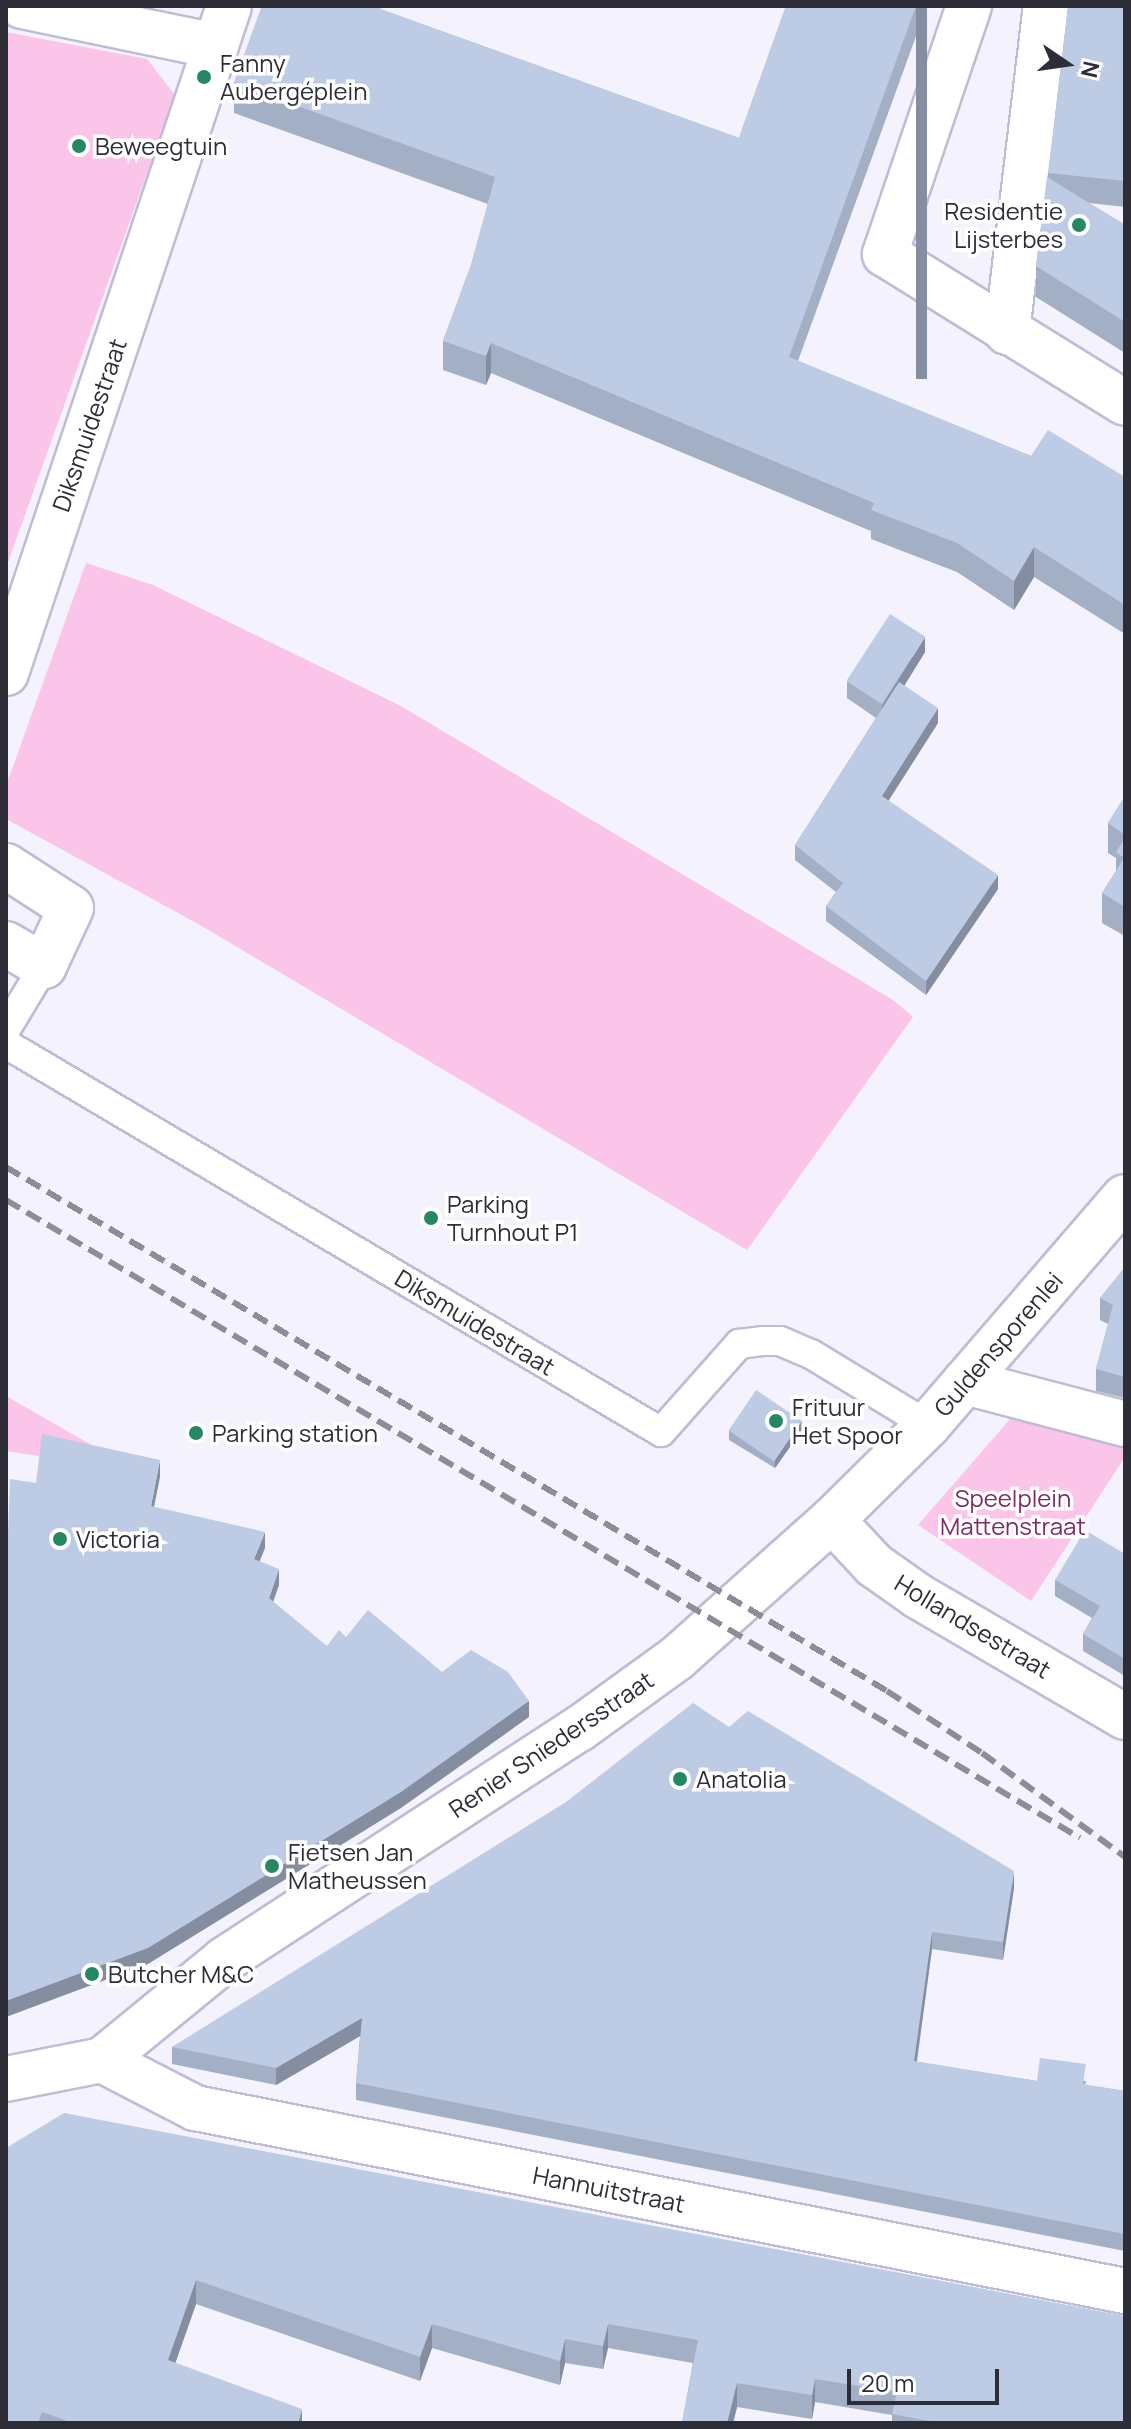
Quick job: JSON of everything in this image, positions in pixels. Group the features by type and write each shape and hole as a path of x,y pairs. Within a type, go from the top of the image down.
{"street":[{"path":"22,6 223,26"},
{"path":"969,6 885,254 1125,403"},
{"path":"1007,332 1046,6"},
{"name":"Diksmuidestraat","path":"6,673 223,26"},
{"path":"6,866 71,908 44,966 6,944"},
{"name":"Guldensporenlei","path":"832,1520 928,1425 1125,1197"},
{"path":"965,1382 1125,1424"},
{"name":"Hollandsestraat","path":"832,1520 874,1565 918,1596 1125,1717"},
{"name":"Renier Sniedersstraat","path":"6,2079 102,2060 224,1960 579,1729 677,1658 832,1520"},
{"name":"Hannuitstraat","path":"102,2060 195,2108 1125,2291"}],"lane":[{"path":"6,1029 44,966"},
{"name":"Diksmuidestraat","path":"6,1044 661,1432 739,1344 764,1341 780,1341 811,1354 928,1425"}],"green space":[{"path":"6,32 147,59 175,95 6,568"},
{"path":"86,563 153,585 401,706 893,1000 913,1017 747,1250 200,925 6,819 6,786"},
{"path":"6,1396 137,1471 6,1451"},
{"name":"Speelplein Mattenstraat","path":"1017,1411 1125,1441 1125,1457 1031,1601 918,1525"}],"building":[{"path":"262,6 372,6 739,138 786,6 916,6 789,357 1031,456 1048,430 1125,477 1125,605 1034,547 1014,581 957,543 871,510 874,503 491,343 486,356 443,341 471,265 495,177 234,83"},
{"path":"1068,6 1125,6 1125,181 1048,173"},
{"path":"1047,177 1125,225 1125,322 1036,266"},
{"path":"890,614 925,637 882,704 846,681"},
{"path":"899,682 938,708 882,796 998,875 926,981 826,906 843,883 795,845"},
{"path":"1125,796 1125,835 1108,823"},
{"path":"1125,838 1125,907 1102,893 1124,858 1116,852"},
{"path":"1125,1267 1125,1377 1096,1369 1113,1305 1100,1298"},
{"path":"756,1390 802,1421 774,1461 729,1431"},
{"path":"42,1434 160,1460 151,1506 265,1532 254,1559 279,1569 269,1598 327,1646 339,1630 346,1637 368,1610 442,1672 471,1650 508,1672 529,1701 401,1792 148,1948 6,2001 6,1585 10,1479 36,1483"},
{"path":"1085,1530 1125,1554 1125,1659 1083,1634 1100,1606 1055,1580"},
{"path":"693,1703 729,1727 748,1711 1014,1871 1003,1942 932,1932 914,2061 1037,2081 1040,2058 1086,2064 1083,2084 1125,2091 1125,2234 356,2083 362,2018 276,2068 172,2047 566,1802"},
{"path":"64,2113 1125,2316 1125,2423 940,2423 892,2414 897,2392 815,2379 812,2395 737,2383 727,2423 682,2423 698,2340 608,2324 603,2346 565,2339 560,2361 432,2324 420,2357 196,2280 168,2360 302,2409 298,2423 73,2423 42,2412 38,2423 6,2423 6,2148"}],"railway":[{"path":"6,1167 887,1691 982,1753 1125,1857"},
{"path":"6,1200 1080,1838"}],"place":[{"name":"Fanny Aubergéplein","path":"204,77"},
{"name":"Beweegtuin","path":"79,146"},
{"name":"Residentie Lijsterbes","path":"1079,225"},
{"name":"Parking Turnhout P1","path":"431,1218"},
{"name":"Frituur Het Spoor","path":"776,1421"},
{"name":"Parking station","path":"196,1433"},
{"name":"Victoria","path":"60,1539"},
{"name":"Anatolia","path":"680,1779"},
{"name":"Fietsen Jan Matheussen","path":"272,1866"},
{"name":"Butcher M&C","path":"92,1974"}]}
